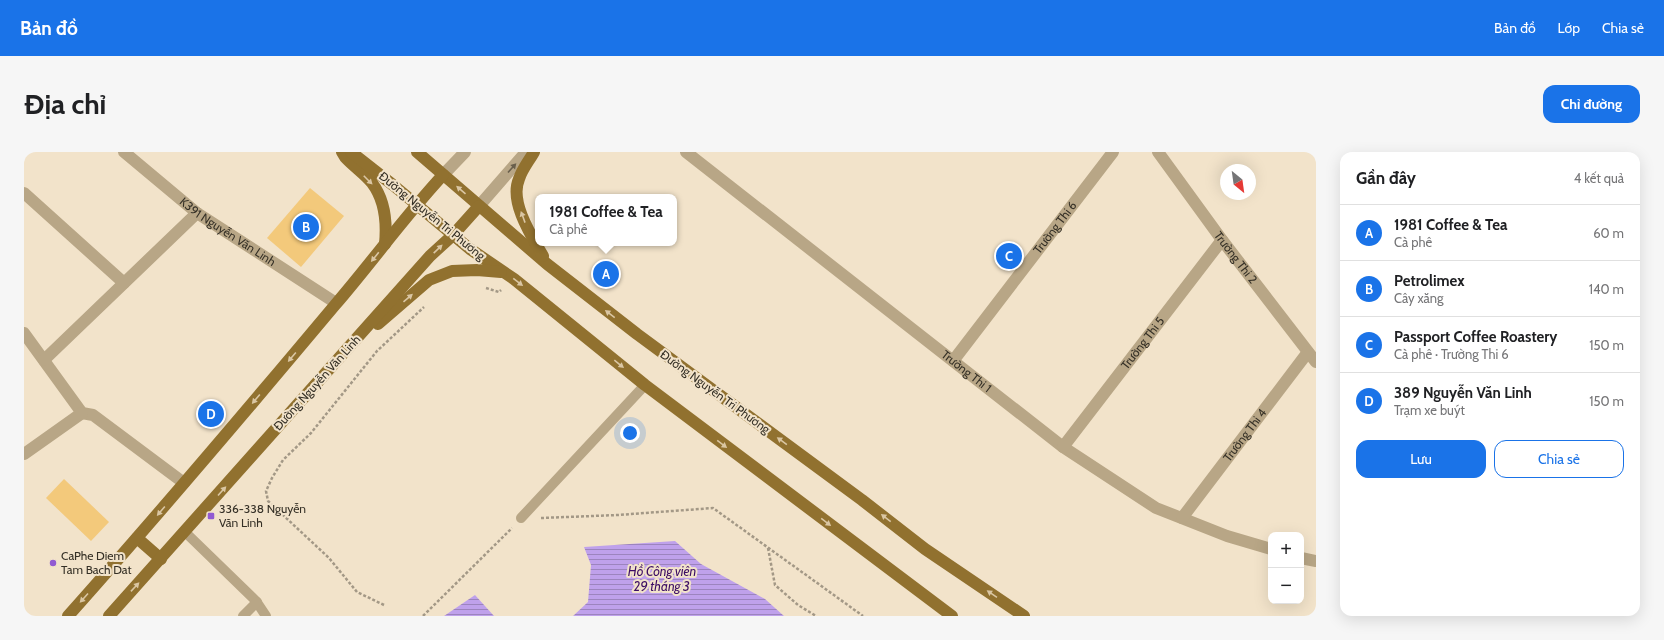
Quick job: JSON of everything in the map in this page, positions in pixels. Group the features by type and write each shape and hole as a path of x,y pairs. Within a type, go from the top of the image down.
{"main road":[{"path":"342,152 345,157 372,182 379,195 386,220 385,244"},
{"name":"Đường Nguyễn Tri Phương","path":"351,152 470,250 509,276 645,385 844,537 952,616"},
{"name":"Đường Nguyễn Tri Phương","path":"416,152 547,264 636,334 862,500 925,549 1024,616"},
{"path":"534,152 518,180 517,199 522,220 535,243"},
{"path":"68,616 184,483 336,303 416,204 443,175"},
{"name":"Đường Nguyễn Văn Linh","path":"109,616 430,256 453,235 479,206"},
{"path":"537,246 547,264"},
{"path":"356,340 429,280 452,271 478,270 509,276"},
{"path":"137,538 161,559"}],"street":[{"name":"K391 Nguyễn Văn Linh","path":"124,152 198,213 336,303"},
{"path":"443,175 465,152"},
{"name":"Đường Nguyễn Văn Linh","path":"479,206 526,152"},
{"name":"Trường Thi 1","path":"686,152 1063,447 1156,508 1227,536 1268,549"},
{"name":"Trường Thi 6","path":"953,361 1113,152"},
{"name":"Trường Thi 2","path":"1158,152 1222,240 1312,357"},
{"path":"24,193 124,284"},
{"path":"44,360 198,213"},
{"name":"Trường Thi 5","path":"1063,447 1222,240"},
{"path":"24,333 82,412 93,415 184,483"},
{"name":"Trường Thi 4","path":"1182,518 1312,357"},
{"path":"24,454 82,412"},
{"path":"1304,558 1316,560"}],"lane":[{"path":"521,518 645,385"},
{"path":"185,532 256,602 266,616"},
{"path":"243,616 256,602"}],"path":[{"path":"484,287 499,292 509,276"},
{"path":"384,605 357,592 329,558 268,500 266,491 283,460 311,433 377,351 427,303"},
{"path":"423,616 521,518 618,515 713,508 863,616"},
{"path":"768,547 775,585 798,605 816,616"}],"water":[{"name":"Hồ Công viên 29 tháng 3","path":"675,541 701,564 765,599 784,616 573,616 588,602 591,565 584,547"},
{"path":"475,595 494,616 444,616"}],"building":[{"path":"310,188 344,216 301,267 267,238"},
{"path":"64,479 109,522 91,541 46,498"}],"place":[{"name":"Petrolimex","path":"306,227"},
{"name":"Passport Coffee Roastery","path":"1009,256"},
{"name":"1981 Coffee & Tea","path":"606,274"},
{"name":"389 Nguyễn Văn Linh","path":"211,414"},
{"name":"336-338 Nguyễn Văn Linh","path":"211,516"},
{"name":"CaPhe Diem Tam Bach Dat","path":"53,563"}]}
